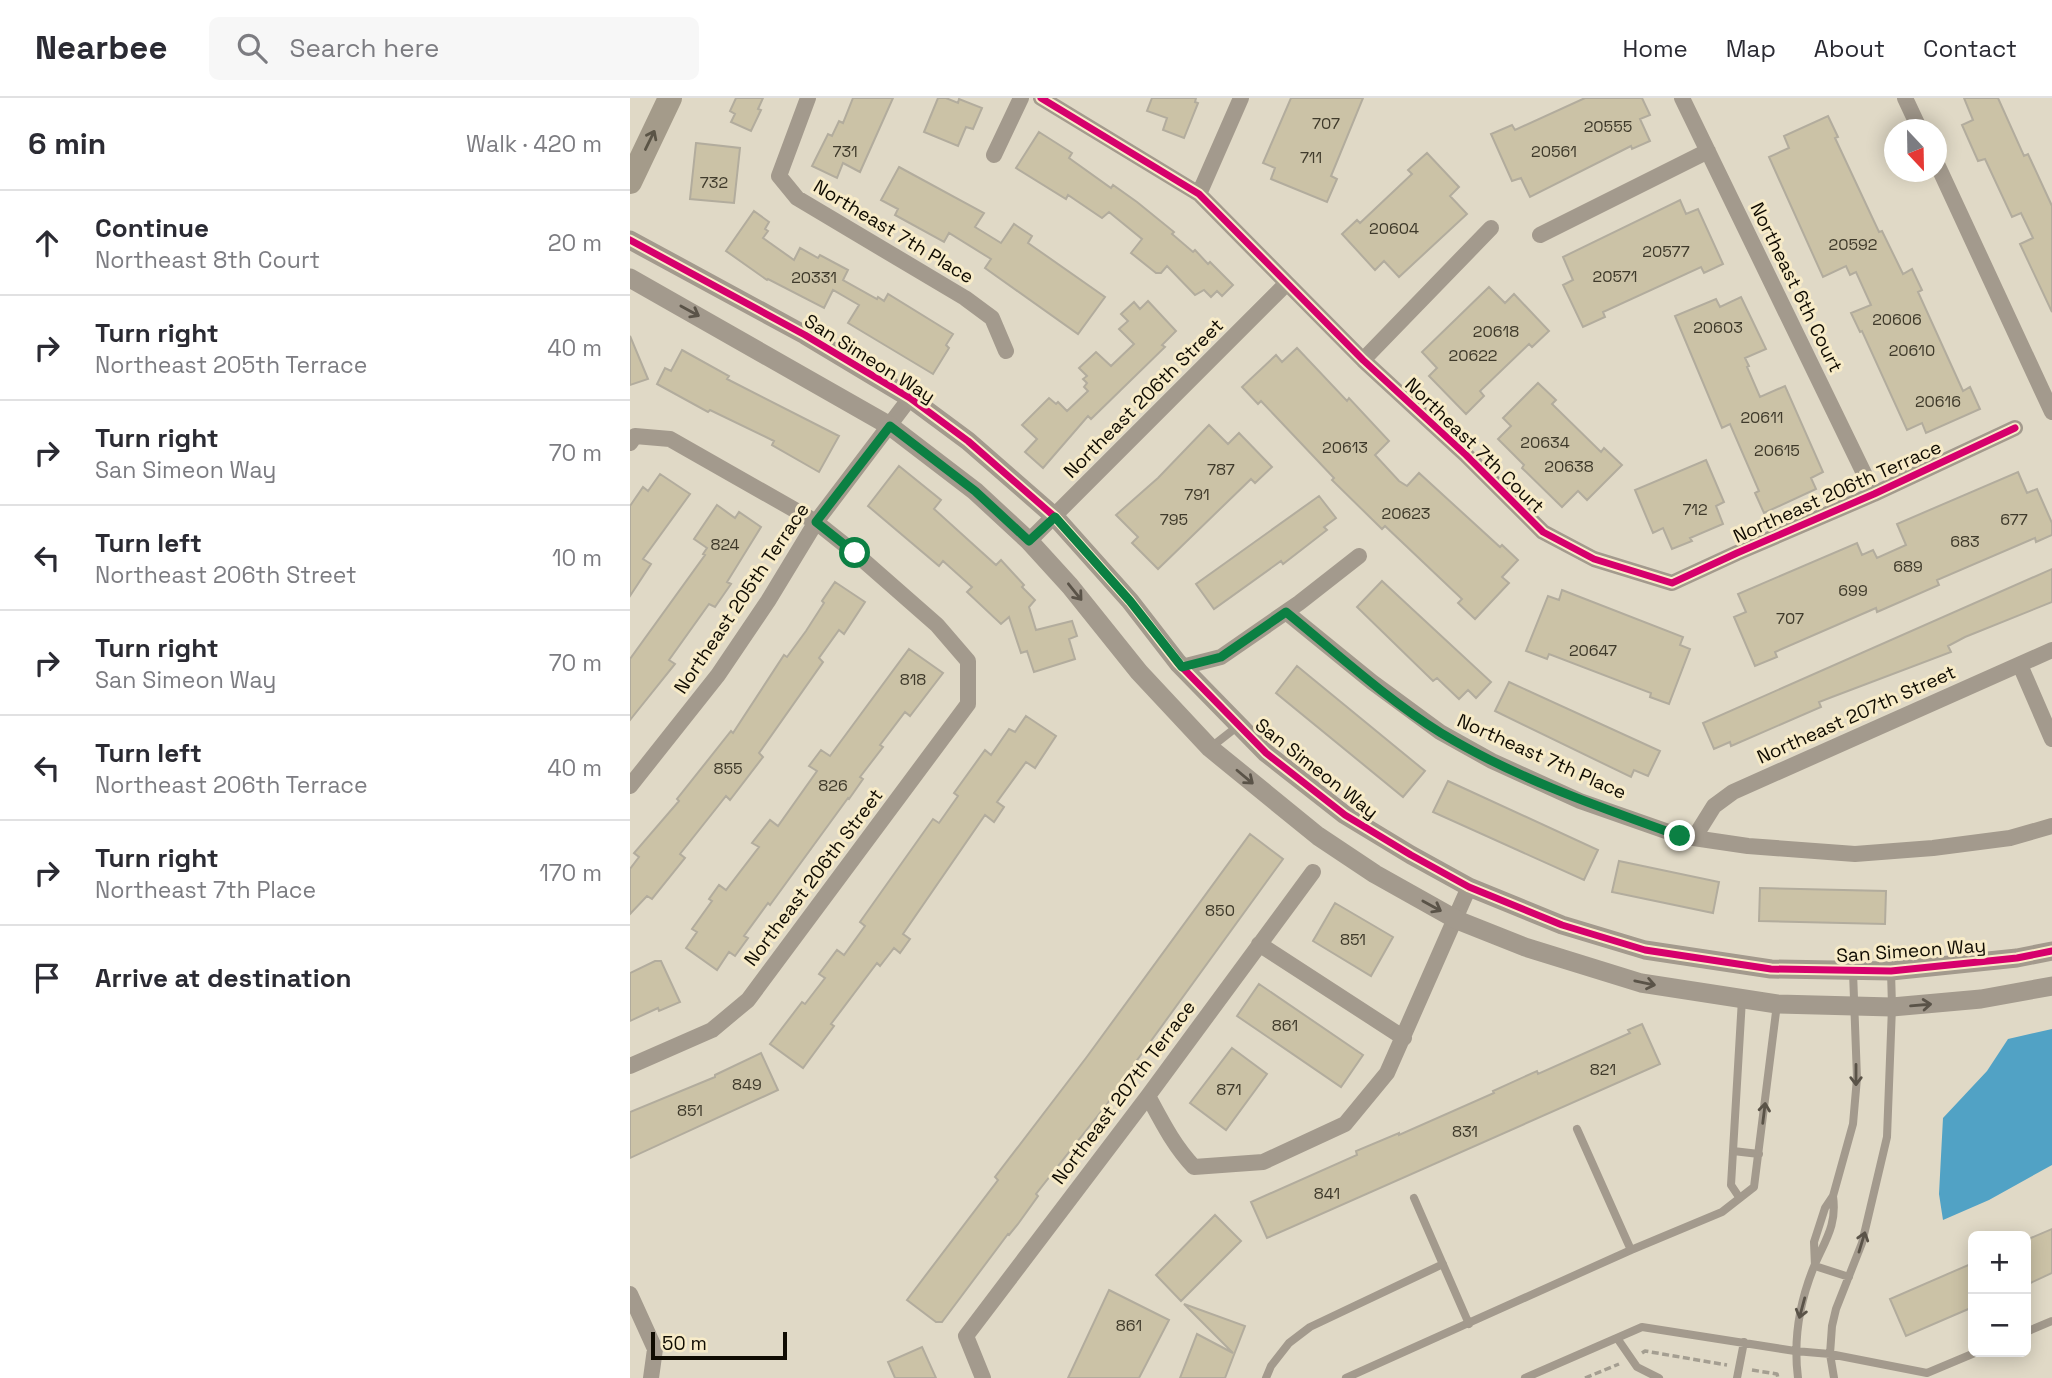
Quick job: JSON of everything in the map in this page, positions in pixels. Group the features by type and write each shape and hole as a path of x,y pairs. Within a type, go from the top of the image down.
{"main road":[{"path":"630,182 670,98"}],"street":[{"path":"994,155 1021,98"},
{"path":"1041,98 1199,194 1241,98"},
{"name":"Northeast 6th Court","path":"1682,98 1874,495"},
{"path":"1905,98 1915,119"},
{"name":"Northeast 7th Place","path":"807,100 779,176 797,198 965,298 992,318 1006,351"},
{"path":"1540,234 1708,151"},
{"path":"1945,182 2052,412"},
{"name":"Northeast 7th Court","path":"1199,194 1363,360 1466,455 1544,533 1594,559 1672,583"},
{"path":"1363,360 1491,228"},
{"name":"San Simeon Way","path":"630,240 805,335 910,398 968,441 1055,517 1130,601 1182,667 1266,753 1345,815 1469,887 1562,925 1645,950 1771,970 1891,971 2017,958 2052,951"},
{"path":"630,278 890,426 975,491 1029,541 1070,586 1139,673 1210,748 1318,836 1375,874 1457,920 1525,947 1641,984 1777,1004 1892,1007 1981,999 2052,986"},
{"name":"Northeast 206th Street","path":"1029,541 1286,284"},
{"name":"Northeast 205th Terrace","path":"630,786 718,675 768,601 816,522 910,398"},
{"name":"Northeast 206th Terrace","path":"1672,583 1737,552 1874,495 2015,428"},
{"path":"633,440 670,439 816,522"},
{"name":"Northeast 206th Street","path":"630,1066 712,1030 748,1000 968,704 968,661 937,625 816,522"},
{"path":"1182,667 1221,657 1359,556"},
{"name":"Northeast 7th Place","path":"1286,612 1372,682 1440,732 1492,761 1580,801 1680,836 1748,846 1855,854 2010,838 2052,826"},
{"name":"Northeast 207th Street","path":"1694,838 1714,806 1733,792 2052,650"},
{"path":"2020,665 2052,739"},
{"name":"Northeast 207th Terrace","path":"983,1378 966,1336 1313,872"},
{"path":"1148,1096 1181,1153 1194,1167 1263,1162 1345,1124 1387,1073 1457,920 1469,887"},
{"path":"1259,944 1404,1038"},
{"path":"630,1294 655,1349 652,1377"}],"lane":[{"path":"1210,748 1238,726"},
{"path":"1834,1378 1830,1354 1834,1318 1862,1243 1887,1137 1891,971"},
{"path":"1798,1378 1795,1351 1799,1318 1835,1213 1833,1196 1853,1124 1857,1078 1853,972"},
{"path":"1739,1197 1731,1185 1742,999"},
{"path":"1346,1378 1722,1212 1754,1187 1777,1004"},
{"path":"1577,1129 1631,1250"},
{"path":"1734,1151 1759,1154"},
{"path":"1414,1198 1469,1324"},
{"path":"1266,1378 1271,1366 1290,1343 1310,1327 1443,1265"},
{"path":"1815,1266 1849,1277"},
{"path":"2031,1330 2052,1321"},
{"path":"1525,1378 1642,1327 1830,1354 1927,1373 1968,1356"},
{"path":"1617,1338 1637,1367 1659,1378"},
{"path":"1737,1378 1744,1342"}],"path":[{"path":"1585,1378 1645,1352 1777,1374 1778,1378"}],"water":[{"path":"2052,1029 2052,1165 1989,1200 1943,1220 1939,1194 1943,1118 1987,1071 2008,1039"}],"building":[{"path":"736,98 763,98 758,109 761,110 751,131 731,122 735,114 730,111"},
{"path":"853,98 893,98 860,172 843,163 837,178 812,166 828,134 832,136 839,121 843,123"},
{"path":"938,98 958,103 959,99 982,108 973,129 966,127 958,146 924,132"},
{"path":"1152,98 1196,98 1195,102 1198,103 1184,138 1163,130 1167,118 1147,111"},
{"path":"1291,98 1363,98 1331,176 1337,179 1327,202 1271,179 1275,168 1263,163"},
{"path":"1585,98 1642,98 1650,115 1640,119 1650,141 1632,149 1631,146 1530,197 1521,178 1512,181 1491,134 1512,125 1515,130"},
{"path":"1964,98 1998,98 2024,156 2028,154 2052,206 2052,312 2020,244 2033,238 2021,213 2012,217 1985,159 1978,161 1962,125 1973,120"},
{"path":"1828,116 1838,137 1835,138 1879,232 1882,231 1903,274 1912,269 1922,290 1918,292 1963,391 1970,387 1980,409 1926,433 1922,423 1907,430 1862,331 1860,332 1851,313 1871,305 1856,272 1850,275 1846,266 1823,277 1769,157 1789,148 1784,136"},
{"path":"1039,132 1072,153 1069,158 1111,188 1113,185 1137,202 1174,232 1172,234 1193,252 1195,250 1208,264 1210,262 1233,285 1222,296 1217,291 1211,297 1204,290 1195,295 1167,266 1161,273 1156,273 1131,253 1142,239 1109,212 1102,218 1068,195 1066,199 1016,168"},
{"path":"696,143 740,148 734,203 690,199"},
{"path":"1427,153 1459,187 1450,196 1467,214 1399,277 1384,261 1375,270 1342,234 1357,220 1360,223 1412,174 1408,170"},
{"path":"899,167 984,213 975,227 1001,243 1014,224 1032,236 1028,243 1105,297 1078,334 985,268 991,259 949,233 944,242 895,215 898,209 881,200"},
{"path":"1680,200 1686,214 1698,209 1723,264 1704,273 1701,267 1603,312 1605,317 1583,327 1563,285 1573,280 1563,257"},
{"path":"754,211 769,222 765,229 768,231 763,238 794,260 800,248 818,258 820,255 848,270 843,280 877,299 878,297 884,301 888,294 953,334 946,345 949,348 933,374 848,323 859,305 833,290 824,308 767,280 726,251"},
{"path":"1489,287 1505,303 1514,294 1549,331 1532,347 1529,344 1480,391 1484,396 1466,414 1429,376 1437,368 1422,352"},
{"path":"1741,297 1766,349 1745,358 1760,397 1785,386 1823,472 1811,478 1816,489 1764,513 1755,493 1759,491 1730,424 1722,428 1675,316 1716,299 1720,307"},
{"path":"1148,301 1176,331 1162,345 1165,347 1091,419 1088,416 1043,468 1025,452 1037,439 1022,425 1049,398 1067,411 1088,391 1084,387 1087,383 1083,379 1087,376 1079,368 1096,352 1111,366 1134,344 1119,329 1128,321 1121,314 1134,302 1140,309"},
{"path":"630,336 648,379 630,385"},
{"path":"1297,348 1389,441 1375,455 1399,481 1407,486 1419,473 1500,547 1502,545 1518,560 1502,577 1509,583 1475,619 1458,603 1462,599 1385,526 1382,529 1332,480 1334,478 1261,401 1258,404 1242,387 1276,355 1282,362"},
{"path":"682,350 729,376 727,379 839,436 819,472 772,445 774,441 710,410 708,412 657,384 665,368 671,371"},
{"path":"1538,383 1556,400 1552,404 1601,452 1604,448 1622,465 1587,500 1578,491 1562,507 1522,468 1524,465 1498,439 1511,426 1503,418"},
{"path":"1209,425 1228,444 1239,433 1272,467 1255,483 1251,479 1158,569 1132,543 1138,537 1116,515 1158,478"},
{"path":"1706,460 1724,502 1716,506 1723,524 1672,549 1663,528 1653,533 1635,490"},
{"path":"899,466 941,500 934,509 996,565 1001,560 1024,585 1022,587 1035,600 1029,607 1036,630 1072,621 1077,636 1069,639 1075,659 1034,672 1027,651 1021,653 1009,617 1001,624 967,592 972,587 943,561 939,566 868,506"},
{"path":"2018,472 2027,493 2037,489 2052,523 2052,535 2036,542 2035,538 1937,580 1939,585 1877,612 1876,608 1775,652 1777,657 1755,666 1734,617 1746,612 1738,594 1857,543 1862,555 1873,550 1877,558 1906,545 1897,524"},
{"path":"660,474 690,494 643,559 651,564 630,596 630,506 643,487 648,491"},
{"path":"1319,496 1336,518 1324,527 1327,530 1283,564 1281,561 1214,609 1196,584"},
{"path":"717,505 735,518 739,512 761,527 727,582 731,584 715,607 709,604 669,660 675,664 630,720 630,659 705,555 703,554 707,548 694,539"},
{"path":"2052,569 2052,602 1965,637 1948,646 1951,652 1819,702 1821,707 1731,746 1730,742 1714,749 1703,723"},
{"path":"1382,581 1491,682 1476,698 1468,690 1459,699 1437,678 1433,681 1357,607"},
{"path":"835,582 865,602 844,634 839,630 819,658 823,662 759,753 763,757 730,800 726,796 680,854 685,858 652,899 647,896 630,914 630,869 639,857 634,853 679,801 677,799 731,731 733,733 784,655 787,657 806,631"},
{"path":"1562,590 1683,637 1680,645 1690,649 1669,704 1650,697 1651,693 1549,654 1547,659 1526,651 1548,596 1559,600"},
{"path":"909,649 943,673 910,716 905,712 880,745 883,747 860,777 863,779 849,799 744,936 748,938 735,956 729,952 717,970 686,948 697,932 692,929 712,901 709,899 719,885 726,890 759,847 752,843 770,820 778,826 817,771 809,766 821,750 830,756"},
{"path":"1297,666 1425,771 1403,797 1276,693"},
{"path":"1509,682 1660,751 1648,776 1634,770 1631,777 1495,711"},
{"path":"1026,716 1056,736 1035,768 1026,762 997,802 1004,807 994,822 985,815 903,934 910,939 900,953 894,948 880,966 877,963 831,1024 834,1026 803,1068 770,1044 802,1002 805,1004 825,978 819,974 837,950 844,955 865,926 860,922 933,819 939,823 958,796 954,793 985,750 991,755 1009,729 1015,732"},
{"path":"1448,781 1598,850 1584,880 1433,812"},
{"path":"1250,834 1283,859 1107,1104 1036,1194 1038,1196 1018,1224 942,1322 936,1322 907,1300 998,1180 995,1177"},
{"path":"1619,861 1719,882 1713,913 1612,892"},
{"path":"1760,888 1886,891 1885,924 1759,921"},
{"path":"1335,903 1393,937 1371,976 1313,941"},
{"path":"655,961 661,961 680,1002 659,1011 658,1008 630,1021 630,973"},
{"path":"1259,984 1363,1055 1341,1087 1237,1016"},
{"path":"1642,1024 1660,1064 1267,1238 1251,1202 1357,1155 1356,1151 1399,1135 1537,1071 1538,1074 1630,1033 1628,1030"},
{"path":"1232,1048 1267,1074 1226,1130 1190,1103"},
{"path":"761,1053 778,1090 630,1158 630,1112 715,1077"},
{"path":"1215,1215 1241,1241 1181,1301 1156,1275"},
{"path":"2052,1229 2052,1273 2031,1283 2031,1238"},
{"path":"1968,1265 1968,1309 1906,1336 1890,1299"},
{"path":"1109,1290 1169,1320 1139,1378 1068,1378"},
{"path":"1184,1304 1245,1326 1225,1378 1180,1378 1197,1334 1233,1353"},
{"path":"922,1347 936,1378 895,1378 888,1362"}],"cycle path":[{"path":"1041,98 1199,194 1363,360 1466,455 1543,532 1594,559 1672,583 2015,428"},
{"path":"630,240 805,335 910,398 968,441 1055,517 1130,601 1178,663 1266,753 1345,815 1469,887 1562,925 1645,950 1771,969 1891,971 2017,958 2052,951"}],"route":[{"path":"855,553 816,522 890,426 975,491 1029,541 1055,517 1130,601 1182,667 1221,657 1286,612 1372,682 1440,732 1492,761 1580,801 1680,836"}]}
